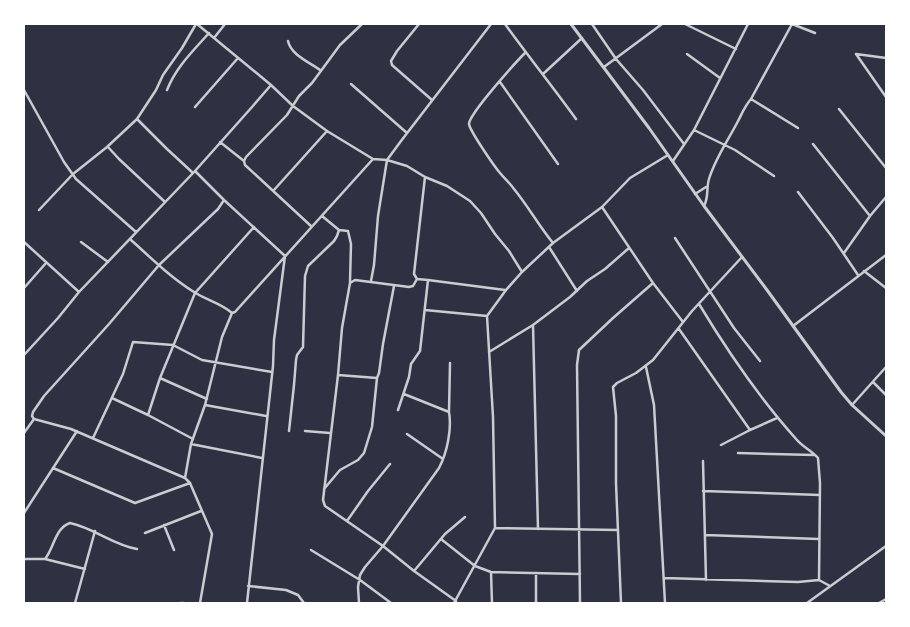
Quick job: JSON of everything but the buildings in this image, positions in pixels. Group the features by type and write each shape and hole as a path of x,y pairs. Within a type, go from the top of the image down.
{"street":[{"path":"39,210 73,174 108,147 137,119 196,24 209,33 271,85 293,106 327,130 373,159 387,160 407,166 425,177 447,186 470,201 510,251 522,272"},
{"path":"214,38 225,24"},
{"path":"244,161 246,156 287,115 299,96 312,83 320,70 340,45 362,24"},
{"path":"419,24 396,51 391,61 392,65 401,74 432,100"},
{"path":"371,282 378,216 387,160 491,24"},
{"path":"506,24 525,53 543,74 576,120"},
{"path":"571,24 852,405 882,434 886,436"},
{"path":"592,24 616,59 643,90 684,144"},
{"path":"604,67 662,24"},
{"path":"685,24 736,49"},
{"path":"673,161 694,130 748,24"},
{"path":"695,194 706,187 724,145 792,24 815,33"},
{"path":"167,90 172,79 184,61 209,33"},
{"path":"543,74 582,38"},
{"path":"288,41 289,47 294,52 320,70"},
{"path":"525,53 500,82 471,119 469,124 496,168 514,188 553,243"},
{"path":"687,54 720,78"},
{"path":"886,58 856,54 886,97"},
{"path":"195,107 238,58"},
{"path":"500,82 558,164"},
{"path":"351,84 407,133"},
{"path":"24,355 58,318 79,292 194,172 271,85"},
{"path":"24,90 64,162 76,179 136,232"},
{"path":"751,99 798,128"},
{"path":"839,109 886,168"},
{"path":"137,119 166,149 194,172 285,256"},
{"path":"274,190 327,130"},
{"path":"694,130 741,154 774,176"},
{"path":"220,142 244,161 245,165 274,190 311,226"},
{"path":"813,144 870,216"},
{"path":"108,147 118,159 165,202"},
{"path":"322,216 339,230 348,231 351,244 350,283 342,328 338,375 322,500 325,506 383,546 455,602 495,528 493,417 487,316 506,290 522,272 553,243 602,207 630,178 668,154"},
{"path":"185,478 191,444 207,399 222,337 232,312 235,312 373,159"},
{"path":"425,177 414,274 417,278 428,280 506,290"},
{"path":"704,206 708,197 706,187"},
{"path":"798,192 844,253 858,275"},
{"path":"844,253 870,216 886,197"},
{"path":"34,420 32,416 33,412 42,399 159,265 218,209 224,200"},
{"path":"602,207 653,283 683,322"},
{"path":"148,415 160,378 195,293 254,227"},
{"path":"289,431 296,360 297,355 303,347 305,276 308,266 334,241 339,230"},
{"path":"675,238 709,292 734,328 760,361"},
{"path":"130,239 165,271 195,293 225,306 232,312"},
{"path":"24,242 79,292"},
{"path":"81,242 108,262"},
{"path":"549,247 578,291"},
{"path":"489,352 533,325 578,291 629,248"},
{"path":"793,326 886,255"},
{"path":"247,603 266,416 272,372 274,340 285,256"},
{"path":"621,603 615,454 616,416 613,387 653,360 683,322 742,257"},
{"path":"24,288 46,263"},
{"path":"864,271 886,288"},
{"path":"350,283 355,280 409,287 413,286 417,278"},
{"path":"398,410 409,377 411,364 420,352 428,280"},
{"path":"580,603 578,350 653,283"},
{"path":"324,489 340,470 358,460 364,453 372,427 382,344 394,286"},
{"path":"699,304 736,361 777,418 799,443 815,455 819,460 819,580"},
{"path":"425,310 487,316"},
{"path":"533,325 538,529"},
{"path":"678,329 750,430"},
{"path":"93,438 123,374 133,342 173,345 202,360 272,372"},
{"path":"359,603 358,587 360,575 383,546 439,468 443,459 450,424 450,363"},
{"path":"646,366 654,405 665,603"},
{"path":"852,405 886,367"},
{"path":"338,375 377,378"},
{"path":"160,378 207,399"},
{"path":"873,382 886,395"},
{"path":"404,394 449,412"},
{"path":"112,398 193,439"},
{"path":"205,405 266,416"},
{"path":"721,446 750,430 777,418"},
{"path":"34,420 76,431 185,478 190,484 212,534 200,603"},
{"path":"24,433 34,420"},
{"path":"882,434 886,430"},
{"path":"24,513 54,468 76,431"},
{"path":"305,431 330,434"},
{"path":"407,434 443,459"},
{"path":"191,444 262,458"},
{"path":"738,453 815,455"},
{"path":"703,461 706,580"},
{"path":"347,521 368,491 390,464"},
{"path":"54,468 135,503 190,484"},
{"path":"703,491 820,495"},
{"path":"145,533 201,511"},
{"path":"414,570 441,539 465,517"},
{"path":"45,559 59,533 70,523 78,524 95,531 124,547 136,549"},
{"path":"164,525 174,550"},
{"path":"495,528 618,530"},
{"path":"76,603 95,531"},
{"path":"705,535 819,539"},
{"path":"441,539 475,566 491,572 580,574"},
{"path":"807,603 886,546"},
{"path":"311,550 360,580 391,603"},
{"path":"24,559 45,559 86,569"},
{"path":"491,572 492,603"},
{"path":"536,573 536,603"},
{"path":"664,578 798,582 819,580 830,586"},
{"path":"248,586 286,590 298,595 304,603"},
{"path":"879,603 886,599"}]}
